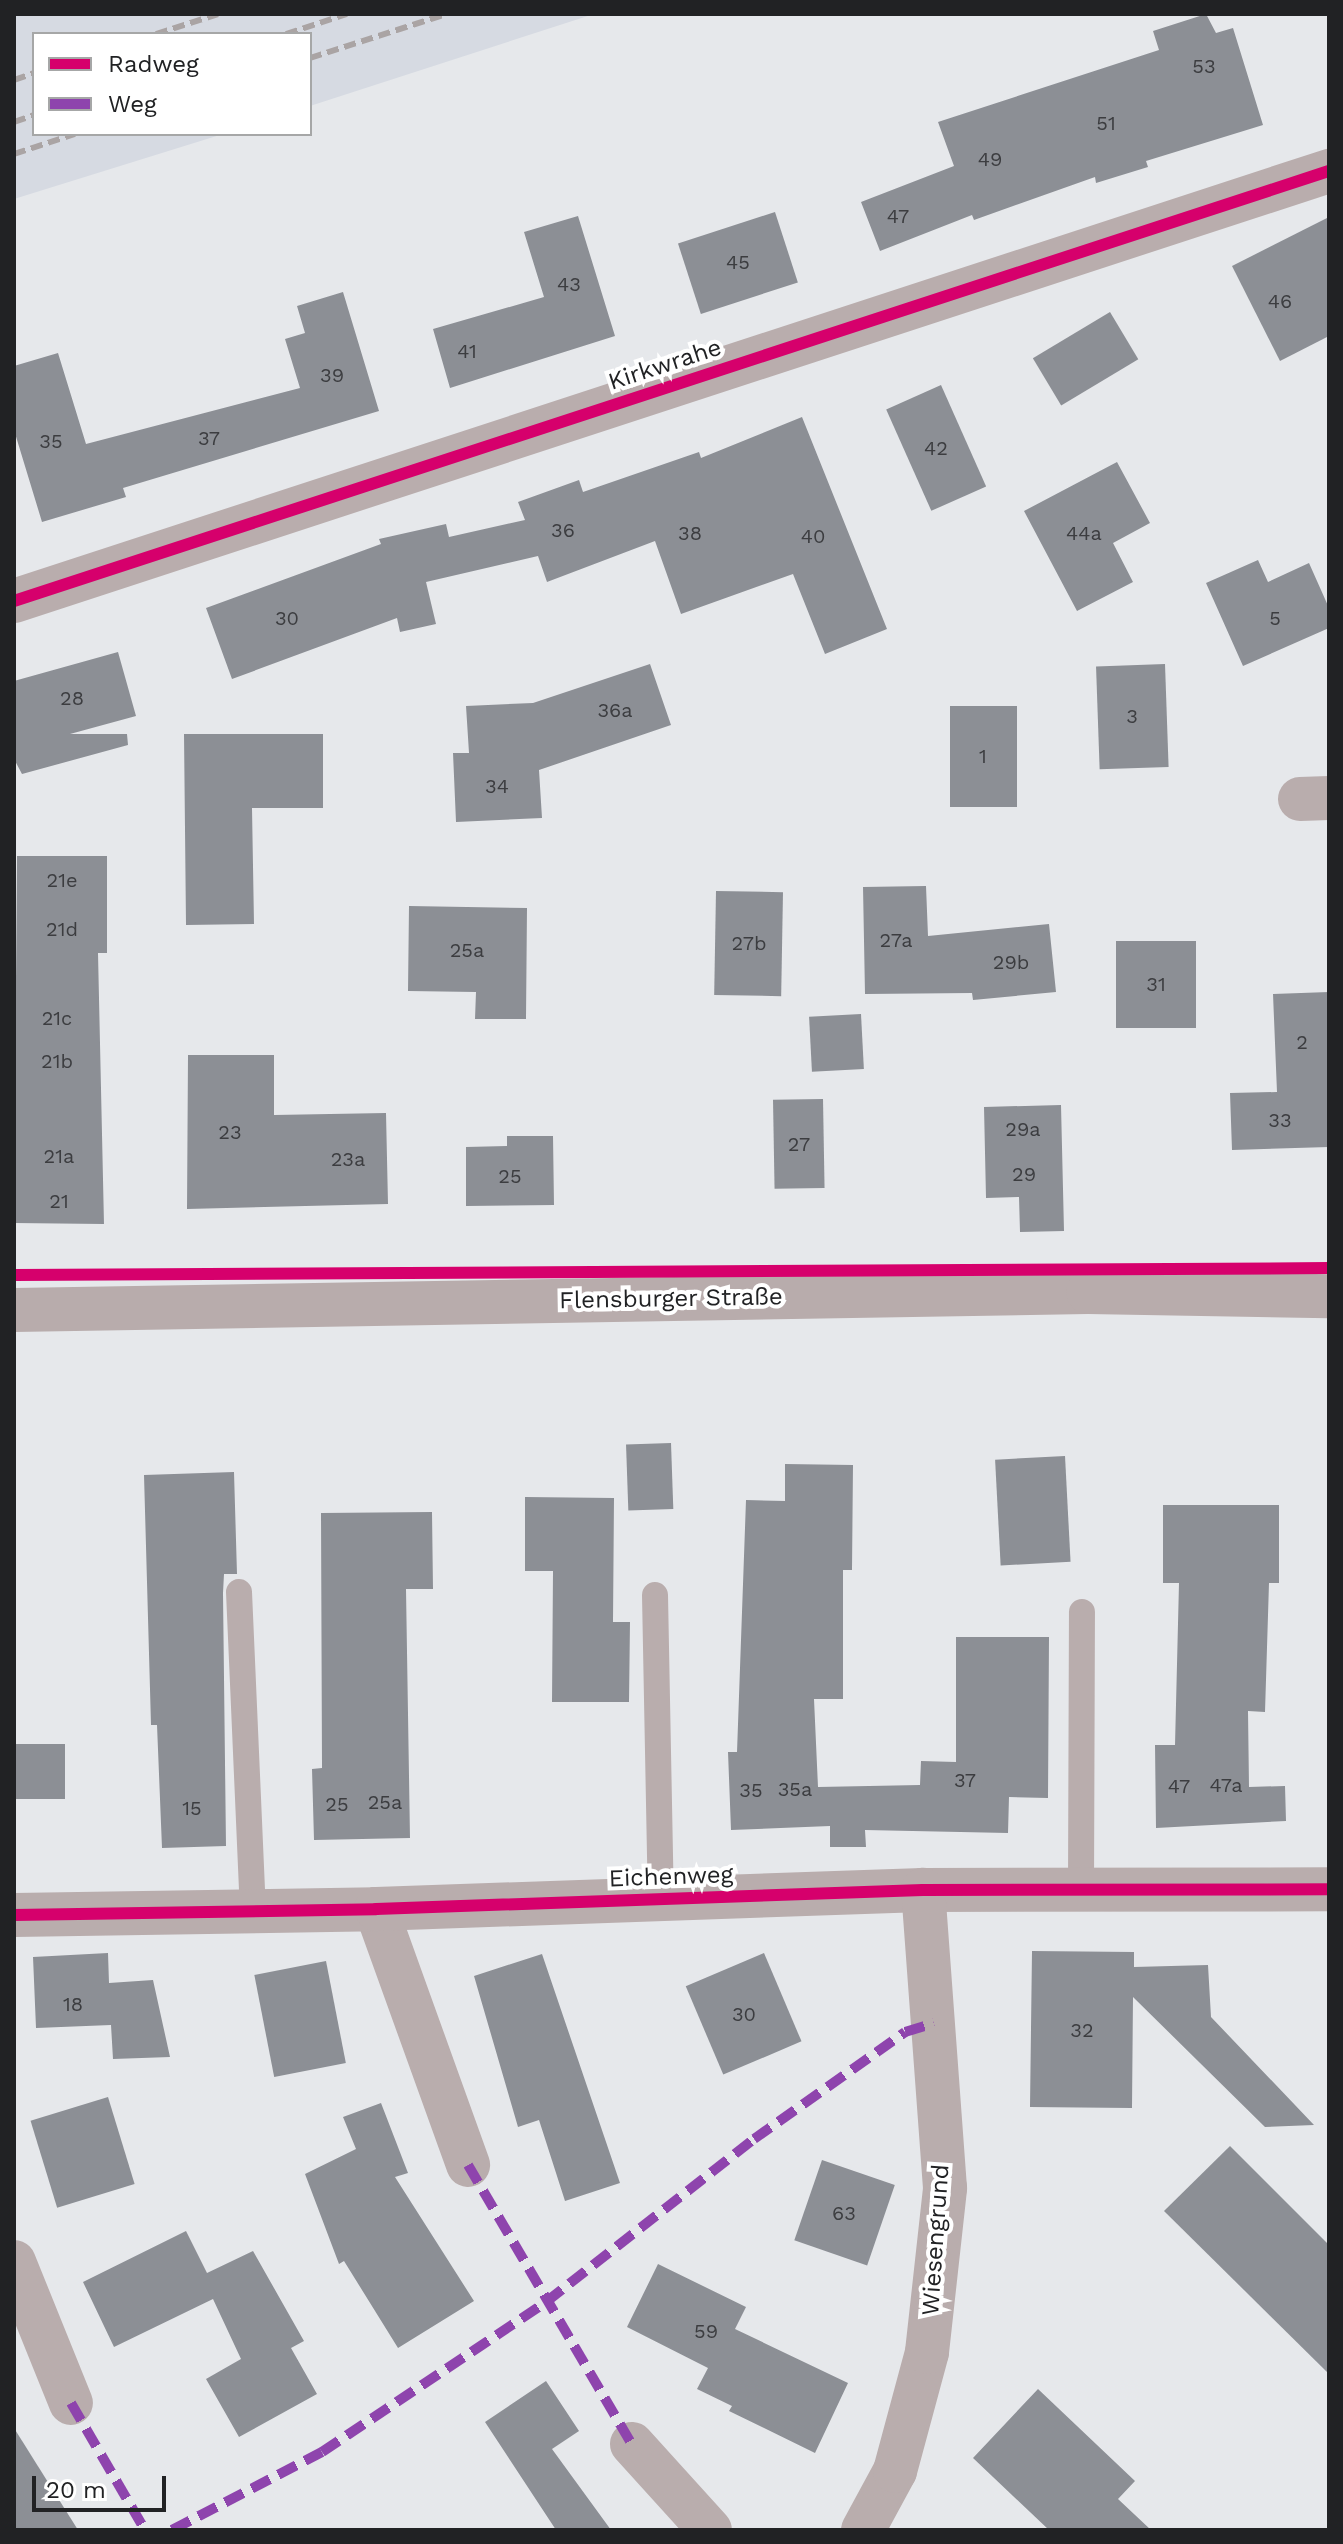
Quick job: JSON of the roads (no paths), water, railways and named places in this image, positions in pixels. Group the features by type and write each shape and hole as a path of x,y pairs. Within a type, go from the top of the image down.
{"street":[{"name":"Kirkwrahe","path":"14,601 1329,171"},
{"name":"Flensburger Straße","path":"14,1310 1088,1292 1329,1296"},
{"name":"Eichenweg","path":"14,1915 376,1909 923,1890 1329,1889"},
{"name":"Wiesengrund","path":"863,2530 895,2471 927,2352 945,2188 923,1890"},
{"path":"376,1909 468,2165"},
{"path":"14,2262 71,2403"},
{"path":"632,2444 710,2530"}],"lane":[{"path":"239,1592 253,1912"},
{"name":"Eichenweg","path":"655,1595 661,1899"},
{"path":"1081,1888 1082,1612"}],"railway":[{"path":"162,32 218,14"},
{"path":"292,32 347,14"},
{"path":"312,57 446,14"},
{"path":"14,80 32,74"},
{"path":"14,122 32,116"},
{"path":"14,154 69,136"}]}
